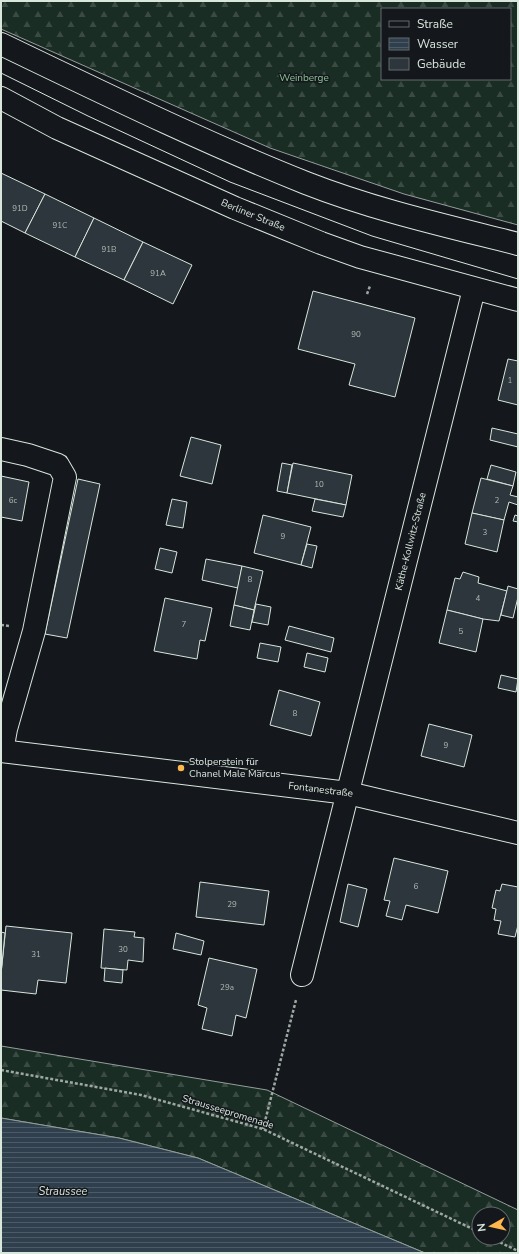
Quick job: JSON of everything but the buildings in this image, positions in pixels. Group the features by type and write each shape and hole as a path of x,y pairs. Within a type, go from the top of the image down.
{"street":[{"path":"1,44 203,139 307,183 385,210 518,244"},
{"name":"Berliner Straße","path":"1,98 57,128 235,208 360,258 518,300"},
{"name":"Käthe-Kollwitz-Straße","path":"302,975 474,289"},
{"path":"1,449 28,454 58,465 65,477 34,632 6,728 2,751"},
{"name":"Fontanestraße","path":"2,751 348,792 518,833"}],"path":[{"path":"367,294 371,282"},
{"path":"263,1129 302,975"},
{"name":"Strausseepromenade","path":"1,1070 141,1095 263,1129 471,1228"},
{"path":"508,1246 518,1251"}],"green space":[{"name":"Weinberge","path":"1,1 518,1 518,225 404,194 270,148 1,29"},
{"path":"1,1046 267,1090 510,1206 471,1206 471,1246 511,1246 511,1207 518,1210 518,1253 425,1253 198,1158 119,1138 1,1118"}],"water":[{"name":"Straussee","path":"1,1118 119,1138 198,1158 425,1253 1,1253"}],"tram line":[{"path":"1,73 88,116 230,182 372,236 518,279"}],"place":[{"name":"Stolperstein für Chanel Male Marcus","path":"181,768"}]}
